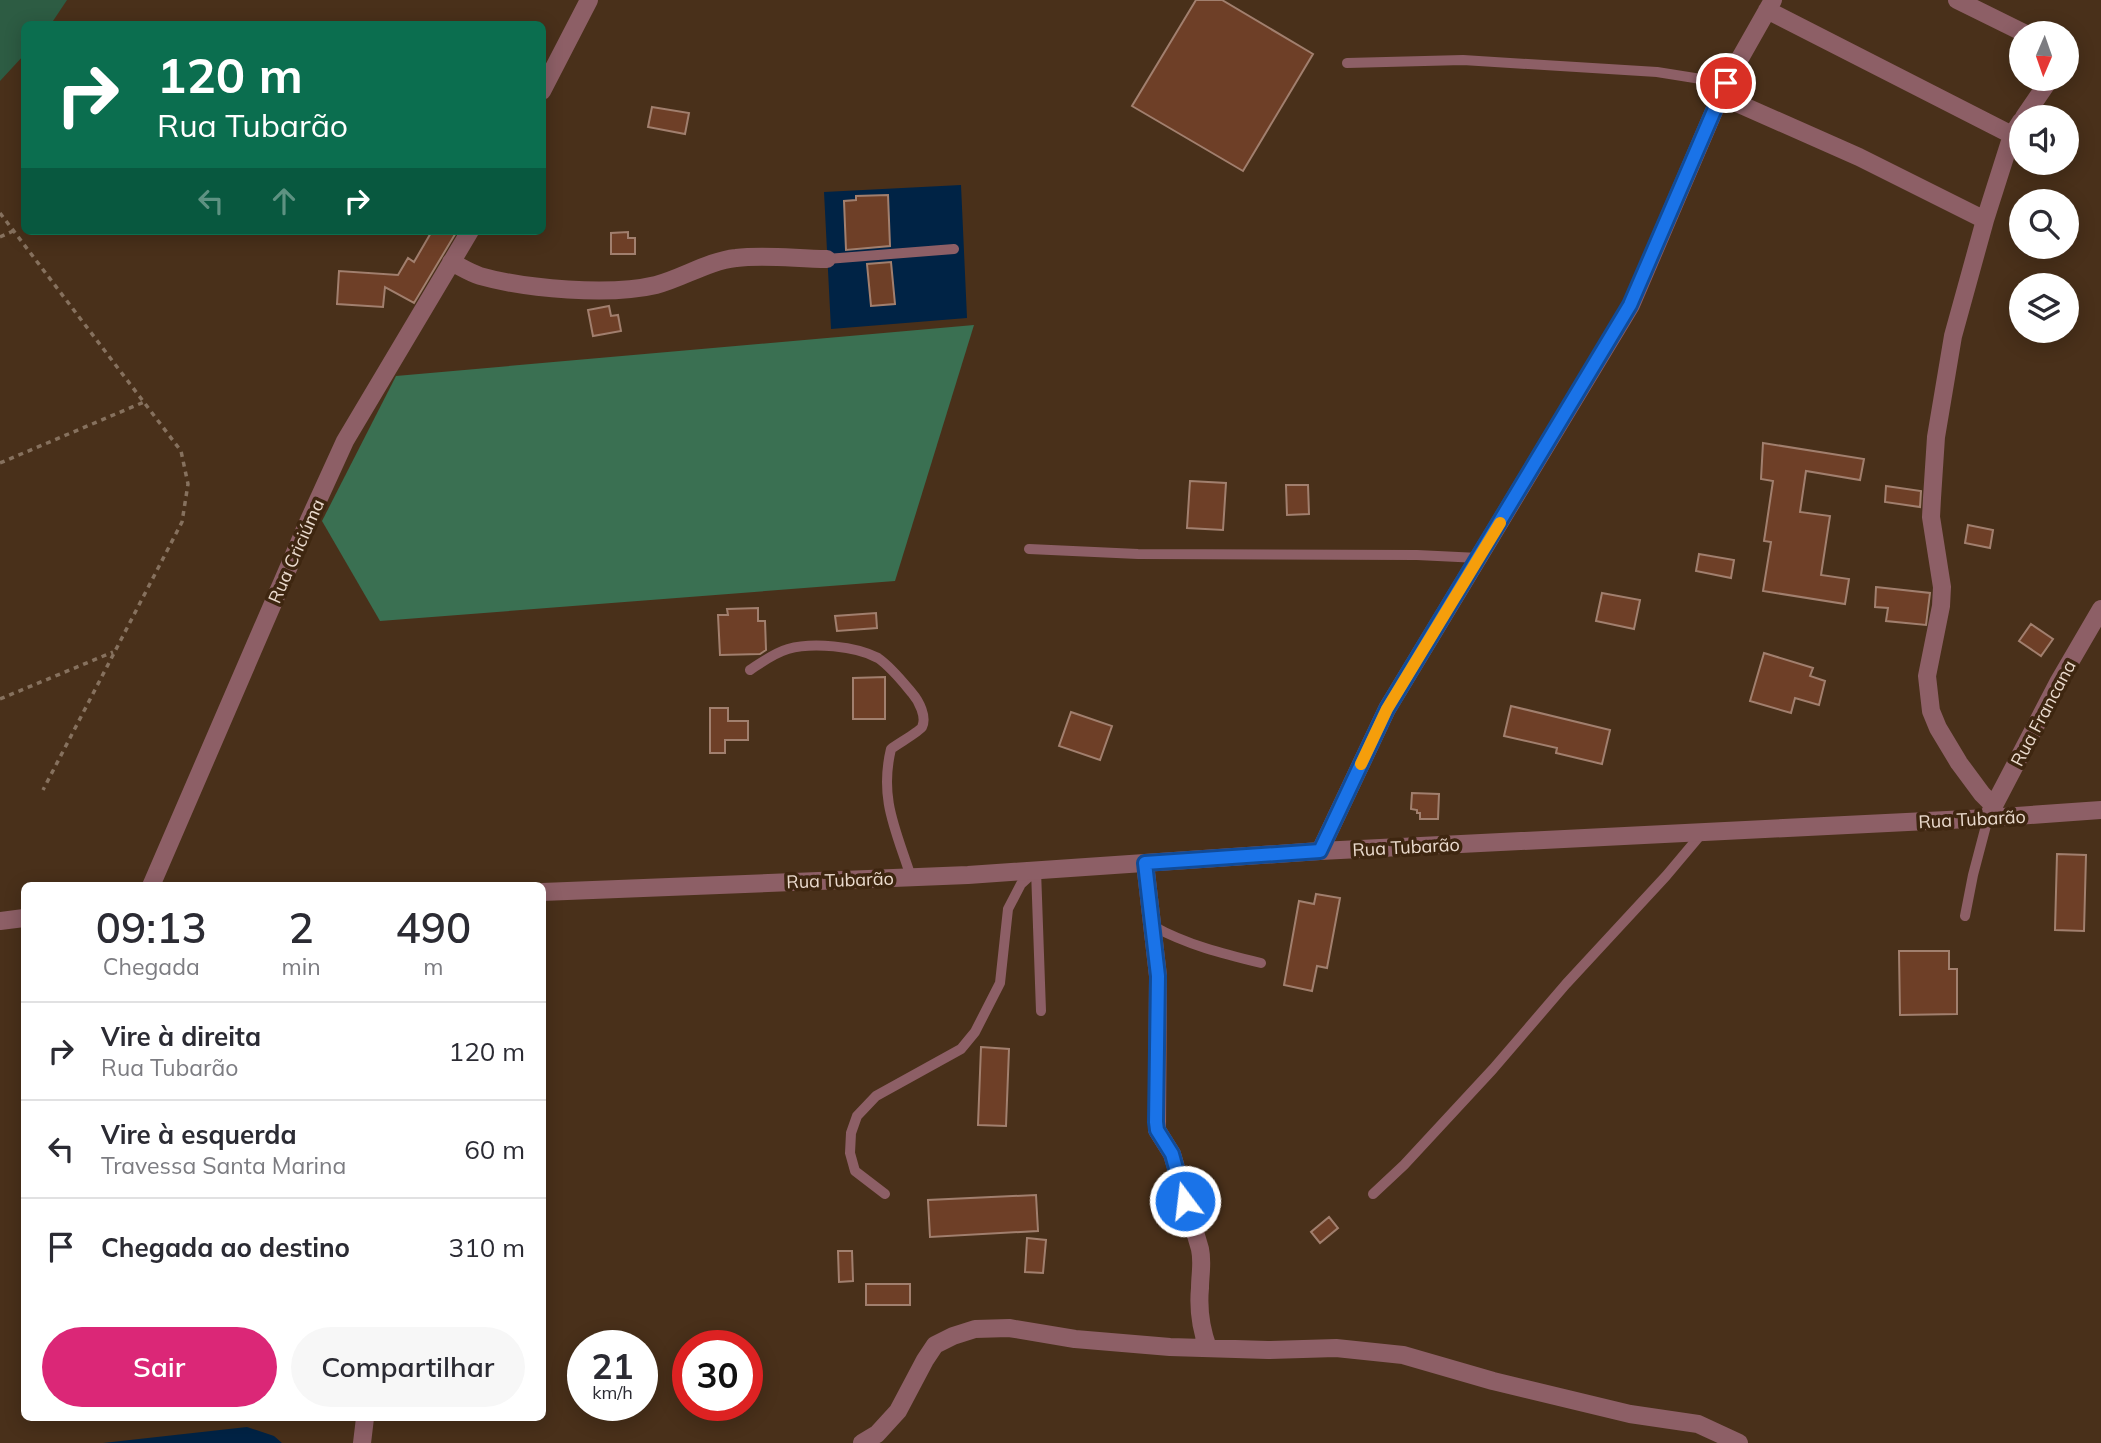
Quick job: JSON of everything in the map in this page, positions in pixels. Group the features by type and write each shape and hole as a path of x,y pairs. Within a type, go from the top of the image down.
{"street":[{"path":"546,83 589,0"},
{"path":"1957,0 2009,26"},
{"path":"1320,851 1387,709 1630,305 1723,89 1770,5 2009,120"},
{"path":"1723,89 1985,220"},
{"path":"1991,812 1938,728 1931,711 1927,676 1941,606 1942,587 1931,517 1937,437 1952,336 1985,220 2009,153"},
{"name":"Rua Criciúma","path":"153,882 345,441 468,235"},
{"path":"451,262 479,275 511,282 565,288 627,290 658,285 710,264 734,258 754,256 827,259"},
{"name":"Rua Francana","path":"1991,812 2059,681 2101,609"},
{"name":"Rua Tubarão","path":"546,892 911,877 1320,851 1703,832 1991,812 2101,810"},
{"path":"1145,863 1158,976 1157,1130 1176,1164 1200,1249 1200,1317 1208,1348"},
{"path":"0,921 21,918"},
{"path":"862,1443 877,1434 898,1410 935,1345 975,1329 1009,1328 1087,1340 1269,1350 1336,1348 1403,1355 1493,1381 1630,1415 1698,1424 1738,1443"},
{"path":"362,1443 365,1421"}],"lane":[{"path":"1347,63 1464,60 1657,72 1723,89"},
{"path":"827,259 954,248"},
{"path":"1029,549 1150,554 1417,555 1479,558"},
{"path":"750,670 767,658 789,649 812,646 856,649 878,659 918,699 924,717 922,728 891,749 886,782 887,803 911,877"},
{"path":"1965,916 1973,875 1991,812"},
{"path":"1373,1194 1493,1069 1703,832"},
{"path":"1036,870 1041,1011"},
{"path":"886,1194 855,1171 850,1153 851,1133 857,1116 876,1096 961,1049 975,1032 1000,983 1008,909 1021,884 1036,870"},
{"path":"1153,926 1174,938 1261,963"}],"path":[{"path":"0,214 181,451 188,484 182,522 43,790"},
{"path":"0,237 13,231"},
{"path":"0,463 144,402"},
{"path":"0,699 115,651"}],"green space":[{"path":"0,0 67,0 53,21 21,21 21,58 0,81"},
{"path":"974,325 895,581 380,621 322,521 396,376"}],"water":[{"path":"961,185 967,318 831,329 824,192"},
{"path":"247,1427 274,1436 282,1443 103,1443"}],"building":[{"path":"1196,0 1222,0 1313,54 1243,171 1132,106"},
{"path":"652,107 689,113 685,134 648,127"},
{"path":"888,195 890,246 846,250 844,201 856,200 856,196"},
{"path":"628,232 628,238 635,238 635,254 611,254 611,233"},
{"path":"430,235 455,235 414,303 385,287 383,307 337,304 339,271 398,275 408,258 414,262"},
{"path":"891,262 895,304 871,306 867,264"},
{"path":"609,306 611,316 618,315 621,331 593,336 588,310"},
{"path":"1763,443 1864,459 1860,480 1806,471 1800,512 1830,516 1821,575 1849,579 1845,604 1763,591 1771,542 1764,541 1773,481 1761,479"},
{"path":"1190,481 1226,483 1223,530 1187,528"},
{"path":"1286,485 1308,485 1309,514 1287,515"},
{"path":"1886,486 1921,491 1920,507 1885,502"},
{"path":"1968,525 1993,530 1990,548 1965,543"},
{"path":"1699,554 1734,560 1731,578 1696,571"},
{"path":"1876,587 1930,593 1926,625 1886,621 1888,608 1875,607"},
{"path":"1602,593 1640,600 1634,629 1596,621"},
{"path":"758,608 758,621 765,621 766,650 760,654 720,655 718,615 728,615 727,609"},
{"path":"876,613 877,628 837,631 835,616"},
{"path":"2031,624 2053,639 2041,656 2019,641"},
{"path":"1764,653 1813,668 1810,676 1825,681 1819,705 1795,698 1791,713 1750,701"},
{"path":"885,677 885,719 853,719 853,678"},
{"path":"1511,706 1610,730 1602,764 1556,753 1557,748 1504,736"},
{"path":"710,708 728,708 728,721 748,721 748,740 725,740 725,753 710,753"},
{"path":"1071,712 1112,726 1100,760 1059,746"},
{"path":"1412,793 1439,794 1438,819 1420,819 1420,813 1411,809"},
{"path":"2057,854 2086,855 2084,931 2055,930"},
{"path":"1316,894 1340,898 1327,968 1317,966 1312,991 1284,985 1299,901 1314,904"},
{"path":"1899,951 1949,951 1949,969 1957,969 1957,1014 1900,1015"},
{"path":"981,1047 1009,1049 1006,1126 978,1125"},
{"path":"1036,1195 1038,1231 930,1237 928,1200"},
{"path":"1329,1217 1338,1228 1320,1243 1311,1232"},
{"path":"1027,1238 1046,1240 1043,1273 1025,1272"},
{"path":"838,1251 852,1251 853,1281 839,1282"},
{"path":"866,1284 910,1284 910,1305 866,1305"}],"slow traffic":[{"path":"1361,764 1387,709 1500,523"}],"route":[{"path":"1185,1201 1176,1164 1157,1130 1156,1122 1158,976 1145,863 1320,851 1387,709 1630,305 1726,83"}]}
